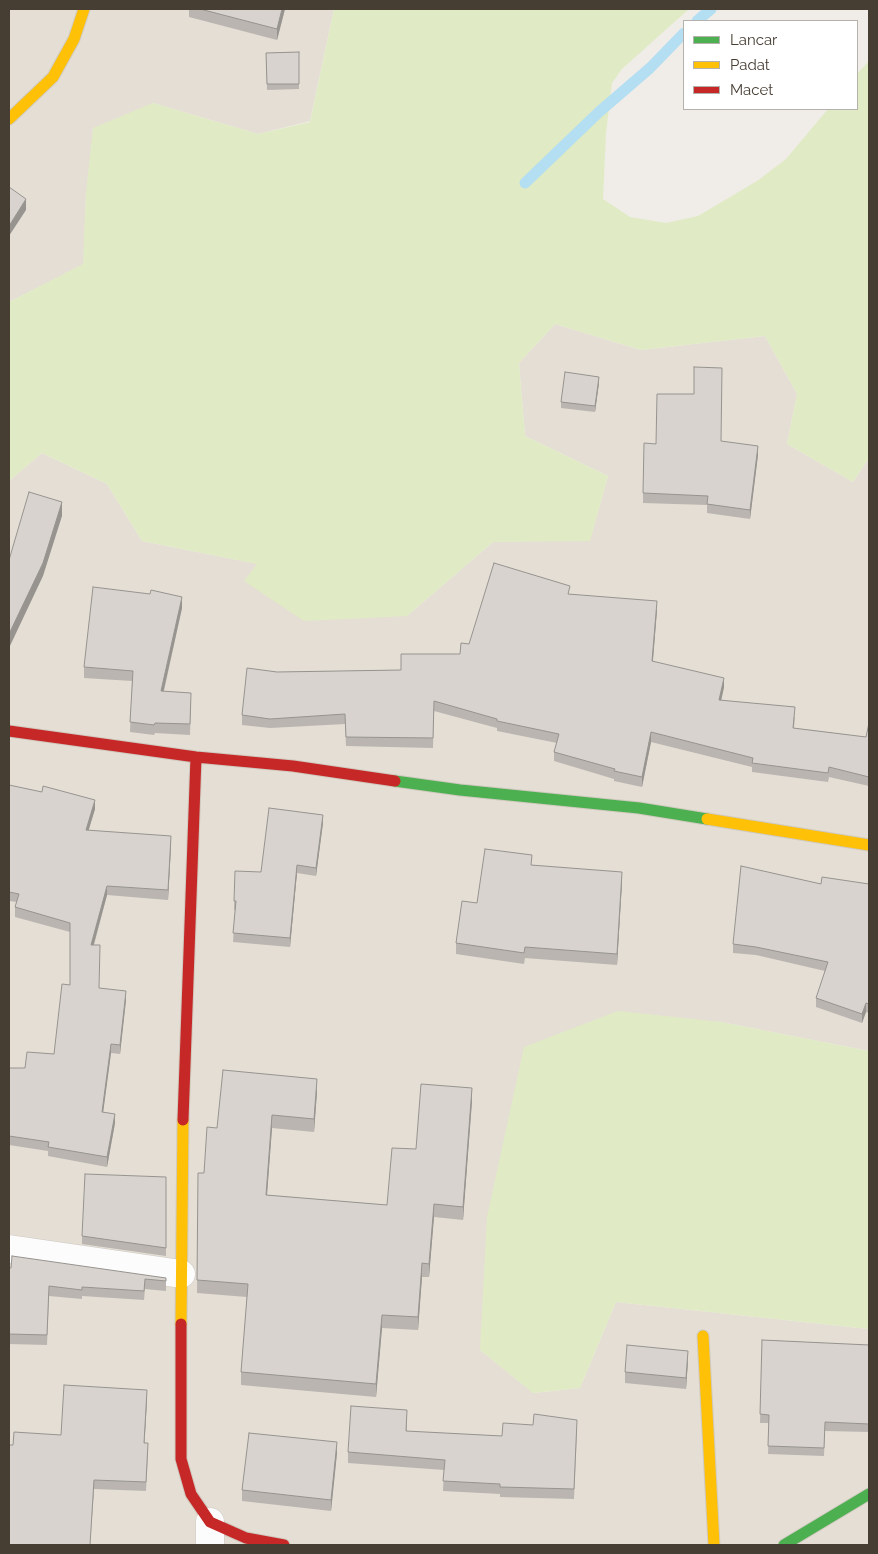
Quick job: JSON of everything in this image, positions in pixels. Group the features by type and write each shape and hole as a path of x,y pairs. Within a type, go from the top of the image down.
{"street":[{"path":"9,119 53,77 74,39 84,9"},
{"path":"9,731 196,757 293,766 460,790 639,808 869,845"},
{"path":"196,757 182,1145 181,1459 191,1494 210,1534 284,1545"},
{"path":"9,1249 181,1274"},
{"path":"703,1336 714,1545"},
{"path":"784,1545 839,1510 869,1494"}],"shaded area":[{"path":"9,9 334,9 310,121 258,134 153,103 86,193 84,264 9,302"},
{"path":"555,324 641,350 765,336 797,394 787,444 853,482 869,458 869,1051 721,1022 480,1350 534,1393 580,1388 616,1302 869,1329 869,1545 9,1545 9,481 42,453 107,484 142,541 258,564 245,582 407,616 493,542 590,540 608,476 525,436 519,363"}],"green space":[{"path":"334,9 689,9 622,69 612,83 606,133 603,199 630,217 666,223 698,216 757,181 786,159 827,110 858,110 858,73 869,61 869,458 853,482 787,444 797,394 765,336 641,350 555,324 519,363 525,436 608,476 590,541 493,542 407,616 304,621 244,581 257,564 142,541 107,484 42,453 9,481 9,302 83,264 86,193 93,128 153,103 258,134 310,122"},
{"path":"618,1011 721,1022 869,1051 869,1329 616,1302 580,1388 533,1393 480,1350 487,1217 524,1047"}],"building":[{"path":"200,9 282,9 277,29"},
{"path":"299,52 299,84 267,84 266,53"},
{"path":"9,187 26,199 9,226"},
{"path":"694,367 722,368 721,441 758,446 750,510 707,504 708,496 643,493 644,443 656,444 657,394 694,394"},
{"path":"565,372 599,377 595,406 561,402"},
{"path":"29,492 62,502 43,563 9,634 9,560"},
{"path":"494,563 570,586 568,594 657,601 652,661 724,678 719,700 795,707 793,728 866,737 869,723 869,777 829,767 828,773 752,763 753,758 651,732 642,777 614,771 615,769 554,752 559,734 497,721 497,719 434,701 433,738 346,737 345,714 270,719 242,715 247,668 277,672 401,670 401,654 460,654 461,643 469,644"},
{"path":"93,587 150,594 151,590 182,597 161,691 191,693 190,724 155,723 154,725 130,722 133,671 84,667"},
{"path":"9,785 42,792 43,786 95,800 86,830 171,836 168,890 107,886 91,945 100,945 99,988 126,991 120,1045 111,1044 102,1112 115,1114 107,1157 48,1147 49,1142 9,1136 9,1068 25,1068 27,1052 54,1054 62,984 70,985 70,923 15,907 19,894 9,892"},
{"path":"269,808 323,815 316,868 297,865 290,938 233,933 236,901 234,901 235,871 261,872"},
{"path":"485,849 532,855 531,865 622,872 617,954 525,947 524,953 456,943 462,901 477,903"},
{"path":"741,866 821,884 822,877 869,884 869,1004 866,1003 862,1014 816,998 828,962 733,944"},
{"path":"223,1070 317,1079 314,1119 272,1115 266,1195 387,1205 392,1148 416,1149 421,1084 472,1088 463,1207 434,1204 429,1264 422,1263 418,1317 382,1315 376,1384 241,1372 248,1284 197,1280 198,1173 204,1173 207,1127 217,1128"},
{"path":"85,1174 166,1177 166,1248 82,1236"},
{"path":"12,1256 166,1278 166,1281 145,1279 144,1291 82,1287 82,1290 49,1286 47,1335 9,1334 9,1268 11,1268"},
{"path":"762,1340 869,1345 869,1424 825,1422 824,1448 768,1446 769,1415 760,1414"},
{"path":"627,1345 688,1351 686,1378 625,1372"},
{"path":"64,1385 147,1390 144,1443 148,1443 146,1482 94,1480 90,1545 9,1545 9,1445 13,1445 14,1432 61,1435"},
{"path":"351,1406 407,1410 406,1431 502,1436 503,1423 533,1425 534,1414 577,1420 574,1489 500,1487 500,1484 443,1481 445,1460 348,1452"},
{"path":"249,1433 337,1442 331,1500 242,1490"}],"waterway":[{"path":"698,20 711,9"},
{"path":"525,183 599,112 650,68 683,34"}],"traffic: fast":[{"path":"395,781 460,790 639,808 707,819"},
{"path":"784,1545 869,1494"}],"traffic: slow":[{"path":"9,119 53,77 74,39 84,9"},
{"path":"707,819 869,845"},
{"path":"181,1324 183,1120"},
{"path":"703,1336 714,1545"}],"traffic: jam":[{"path":"9,731 196,757 293,766 395,781"},
{"path":"183,1120 196,757"},
{"path":"181,1324 181,1459 191,1494 210,1522 246,1538 284,1545"}]}
